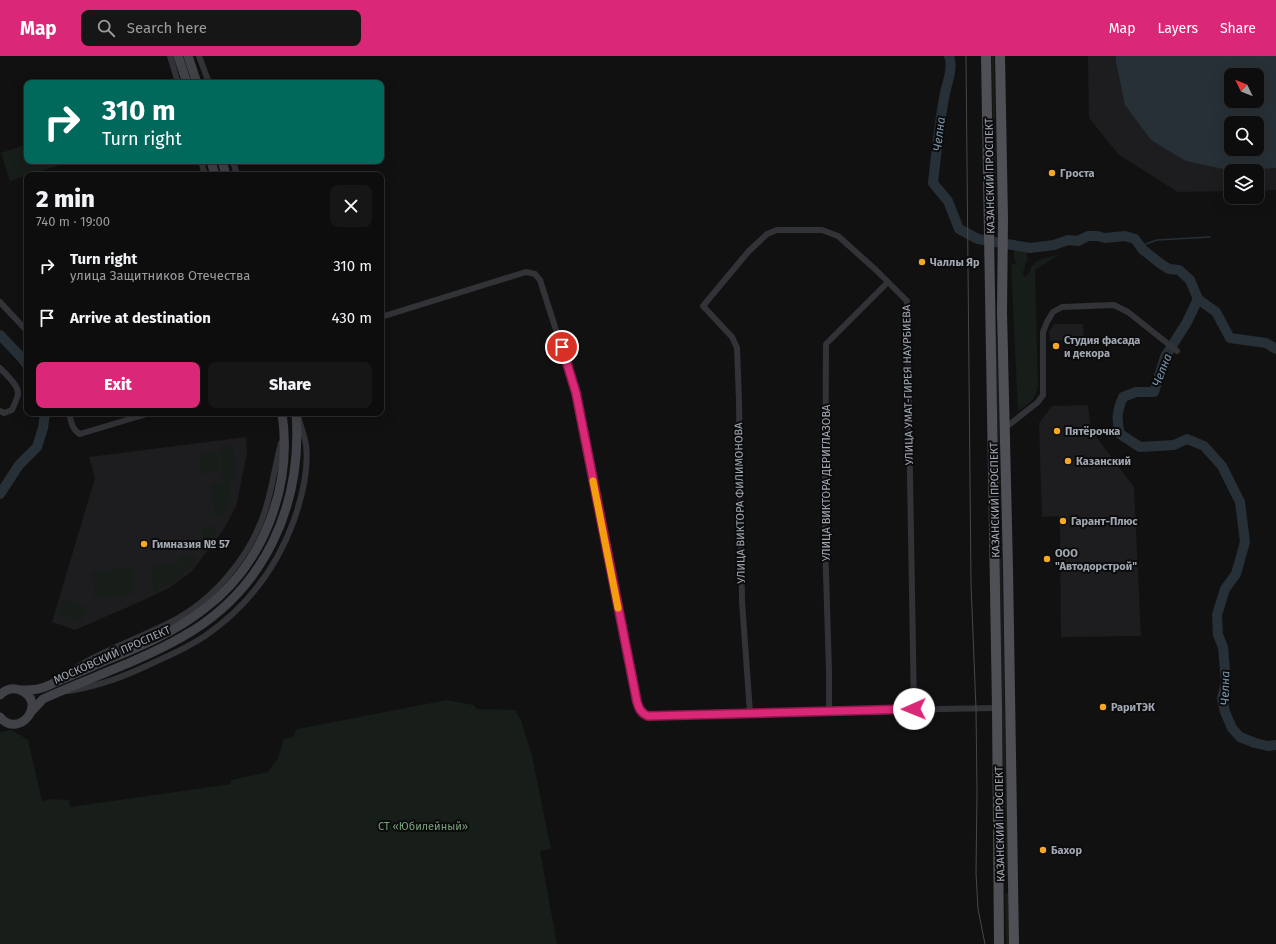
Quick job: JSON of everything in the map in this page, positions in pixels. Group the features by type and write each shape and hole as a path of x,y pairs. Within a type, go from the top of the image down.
{"main road":[{"path":"178,56 186,80"},
{"path":"188,56 196,80"},
{"name":"КАЗАНСКИЙ ПРОСПЕКТ","path":"986,56 997,708 999,944"},
{"name":"КАЗАНСКИЙ ПРОСПЕКТ","path":"1000,56 1003,219 1002,312 1014,944"},
{"path":"990,312 994,302 996,301 1002,312"},
{"name":"МОСКОВСКИЙ ПРОСПЕКТ","path":"0,695 12,688 20,690 39,689 141,646 174,629 204,609 222,594 238,575 264,538 273,516 284,467 285,446 282,416"},
{"name":"МОСКОВСКИЙ ПРОСПЕКТ","path":"0,717 6,723 21,723 43,699 156,651 206,622 226,606 246,585 263,561 275,540 284,516 292,490 295,468 297,416"},
{"path":"20,690 25,692 30,697 32,702 31,712"},
{"path":"998,868 1006,877 1013,872"}],"street":[{"path":"170,56 177,80"},
{"path":"199,56 208,80"},
{"name":"УЛИЦА УМАТ-ГИРЕЯ НАУРБИЕВА","path":"703,306 748,252 767,234 777,230 822,230 838,236 907,301 914,709"},
{"path":"384,316 526,272 531,272 537,276 542,284 576,393 640,711 648,716 829,710 997,708"},
{"name":"УЛИЦА ВИКТОРА ДЕРИГЛАЗОВА","path":"829,710 825,542 826,344 888,282"},
{"path":"0,302 24,328"},
{"path":"1005,428 1033,406 1043,395 1043,332 1047,322 1054,312 1062,307 1114,305 1128,312 1177,351"},
{"name":"УЛИЦА ВИКТОРА ФИЛИМОНОВА","path":"703,306 732,337 737,348 742,601 750,713"},
{"path":"0,368 17,387 18,395 12,410 4,413 0,411"},
{"path":"70,416 74,428 77,433 80,434 140,416"}],"shaded area":[{"path":"1088,56 1276,56 1276,190 1264,191 1264,164 1224,164 1224,191 1178,192 1119,155 1089,118"},
{"path":"1116,56 1276,56 1276,168 1264,168 1264,164 1224,164 1224,169 1186,161 1151,140 1125,105"},
{"path":"1054,324 1083,324 1084,340 1050,341 1049,332"},
{"path":"1088,405 1091,430 1134,487 1141,636 1061,637 1059,516 1042,517 1039,423 1052,406"},
{"name":"Гимназия № 57","path":"246,437 247,453 236,507 222,532 191,572 169,588 75,630 52,622 95,478 89,457"}],"green space":[{"path":"992,56 994,56 997,219 994,219"},
{"path":"24,145 24,164 64,164 38,172 24,172 24,177 10,181 1,153"},
{"path":"1014,248 1026,250 1028,261 1025,264 1025,268 1022,273 1025,277 1037,261 1059,255 1035,270 1038,388 1033,400 1018,411 1011,265 1017,263 1014,259"},
{"path":"995,302 998,358 1007,876 1004,836"},
{"path":"233,445 236,480 222,481 219,447"},
{"path":"217,452 219,471 201,474 199,454"},
{"path":"229,481 230,496 224,515 215,516 211,484"},
{"path":"215,526 215,539 211,545 204,546 202,527"},
{"path":"195,556 196,563 181,574 180,557"},
{"path":"178,562 181,576 154,592 153,565"},
{"path":"131,567 133,594 95,598 92,572"},
{"path":"63,599 86,607 81,621 58,613"},
{"name":"СТ «Юбилейный»","path":"447,700 473,705 477,709 515,710 521,720 532,756 551,849 540,851 557,944 0,944 0,732 11,730 28,740 42,801 52,799 69,800 70,807 231,784 231,780 268,772 278,758 284,739 293,737 297,729"},
{"path":"1005,893 1008,893 1009,944 1006,944"}],"waterway":[{"name":"Челна","path":"949,56 951,66 942,109 933,183 948,201 959,229 978,239 1030,248 1054,245 1068,240 1078,241 1088,236 1105,238 1125,236 1135,239 1142,249 1161,264 1169,269 1179,270 1190,280 1198,299 1187,322 1165,357 1154,392 1136,392 1123,397 1119,407 1119,429 1120,434 1140,447 1174,445 1187,439 1204,446 1222,466 1240,502 1245,542 1236,574 1225,589 1217,615 1218,635 1223,647 1226,683 1222,698 1225,712 1232,728 1240,737 1268,746 1276,745"},
{"path":"1140,246 1157,240 1210,237"},
{"path":"1198,299 1216,312 1230,338 1266,343 1276,349"},
{"name":"Челна","path":"0,335 24,361"},
{"name":"Челна","path":"0,494 19,465 37,447 43,428 45,416"}],"tram line":[{"path":"966,56 971,584 976,709 976,873 978,909 985,944"}],"slow traffic":[{"path":"593,481 618,608"}],"place":[{"name":"Гроста","path":"1052,173"},
{"name":"Чаллы Яр","path":"922,262"},
{"name":"Студия фасада и декора","path":"1056,346"},
{"name":"Пятёрочка","path":"1057,431"},
{"name":"Казанский","path":"1068,461"},
{"name":"Гарант-Плюс","path":"1063,521"},
{"name":"Гимназия № 57","path":"144,544"},
{"name":"ООО \"Автодорстрой\"","path":"1047,559"},
{"name":"РариТЭК","path":"1103,707"},
{"name":"Бахор","path":"1043,850"}],"route":[{"path":"562,347 576,393 640,711 648,716 829,710 914,709"}]}
